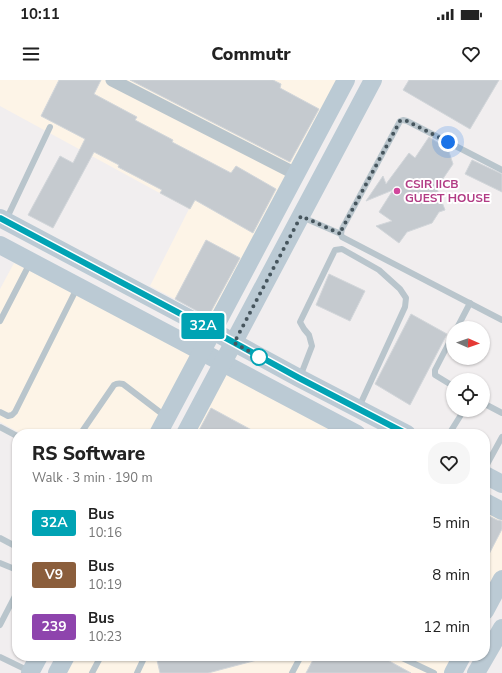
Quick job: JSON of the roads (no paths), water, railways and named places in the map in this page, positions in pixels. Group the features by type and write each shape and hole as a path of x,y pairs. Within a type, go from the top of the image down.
{"street":[{"path":"112,80 296,174"},
{"path":"161,429 346,80"},
{"path":"188,429 373,80"},
{"path":"3,220 397,429"},
{"path":"0,245 348,429"},
{"path":"490,478 502,484"},
{"path":"490,504 502,510"},
{"path":"490,602 502,579"},
{"path":"490,649 502,628"},
{"path":"31,672 36,661"},
{"path":"57,673 63,661"},
{"path":"453,673 459,661"},
{"path":"476,673 483,661"}],"lane":[{"path":"341,234 342,229 400,121 407,121 502,170"},
{"path":"3,220 50,126"},
{"path":"301,216 341,234 342,238 502,320"},
{"path":"299,378 312,346 309,335 300,322 335,250 342,249 379,270 400,289 406,298 405,306 358,409"},
{"path":"0,321 31,261"},
{"path":"0,412 8,416 15,412 78,286"},
{"path":"461,321 470,303"},
{"path":"446,349 434,374 446,382"},
{"path":"84,429 114,385 117,383 122,384 167,418"},
{"path":"490,407 502,413"},
{"path":"453,429 460,417"},
{"path":"0,427 12,433"},
{"path":"490,459 502,437"},
{"path":"0,538 12,544"},
{"path":"0,563 12,568"},
{"path":"0,625 12,602"},
{"path":"0,656 31,672"},
{"path":"92,673 98,661"},
{"path":"137,673 143,661"},
{"path":"292,673 298,661"},
{"path":"409,661 434,673"}],"place":[{"name":"CSIR IICB GUEST HOUSE","path":"397,191"}]}
